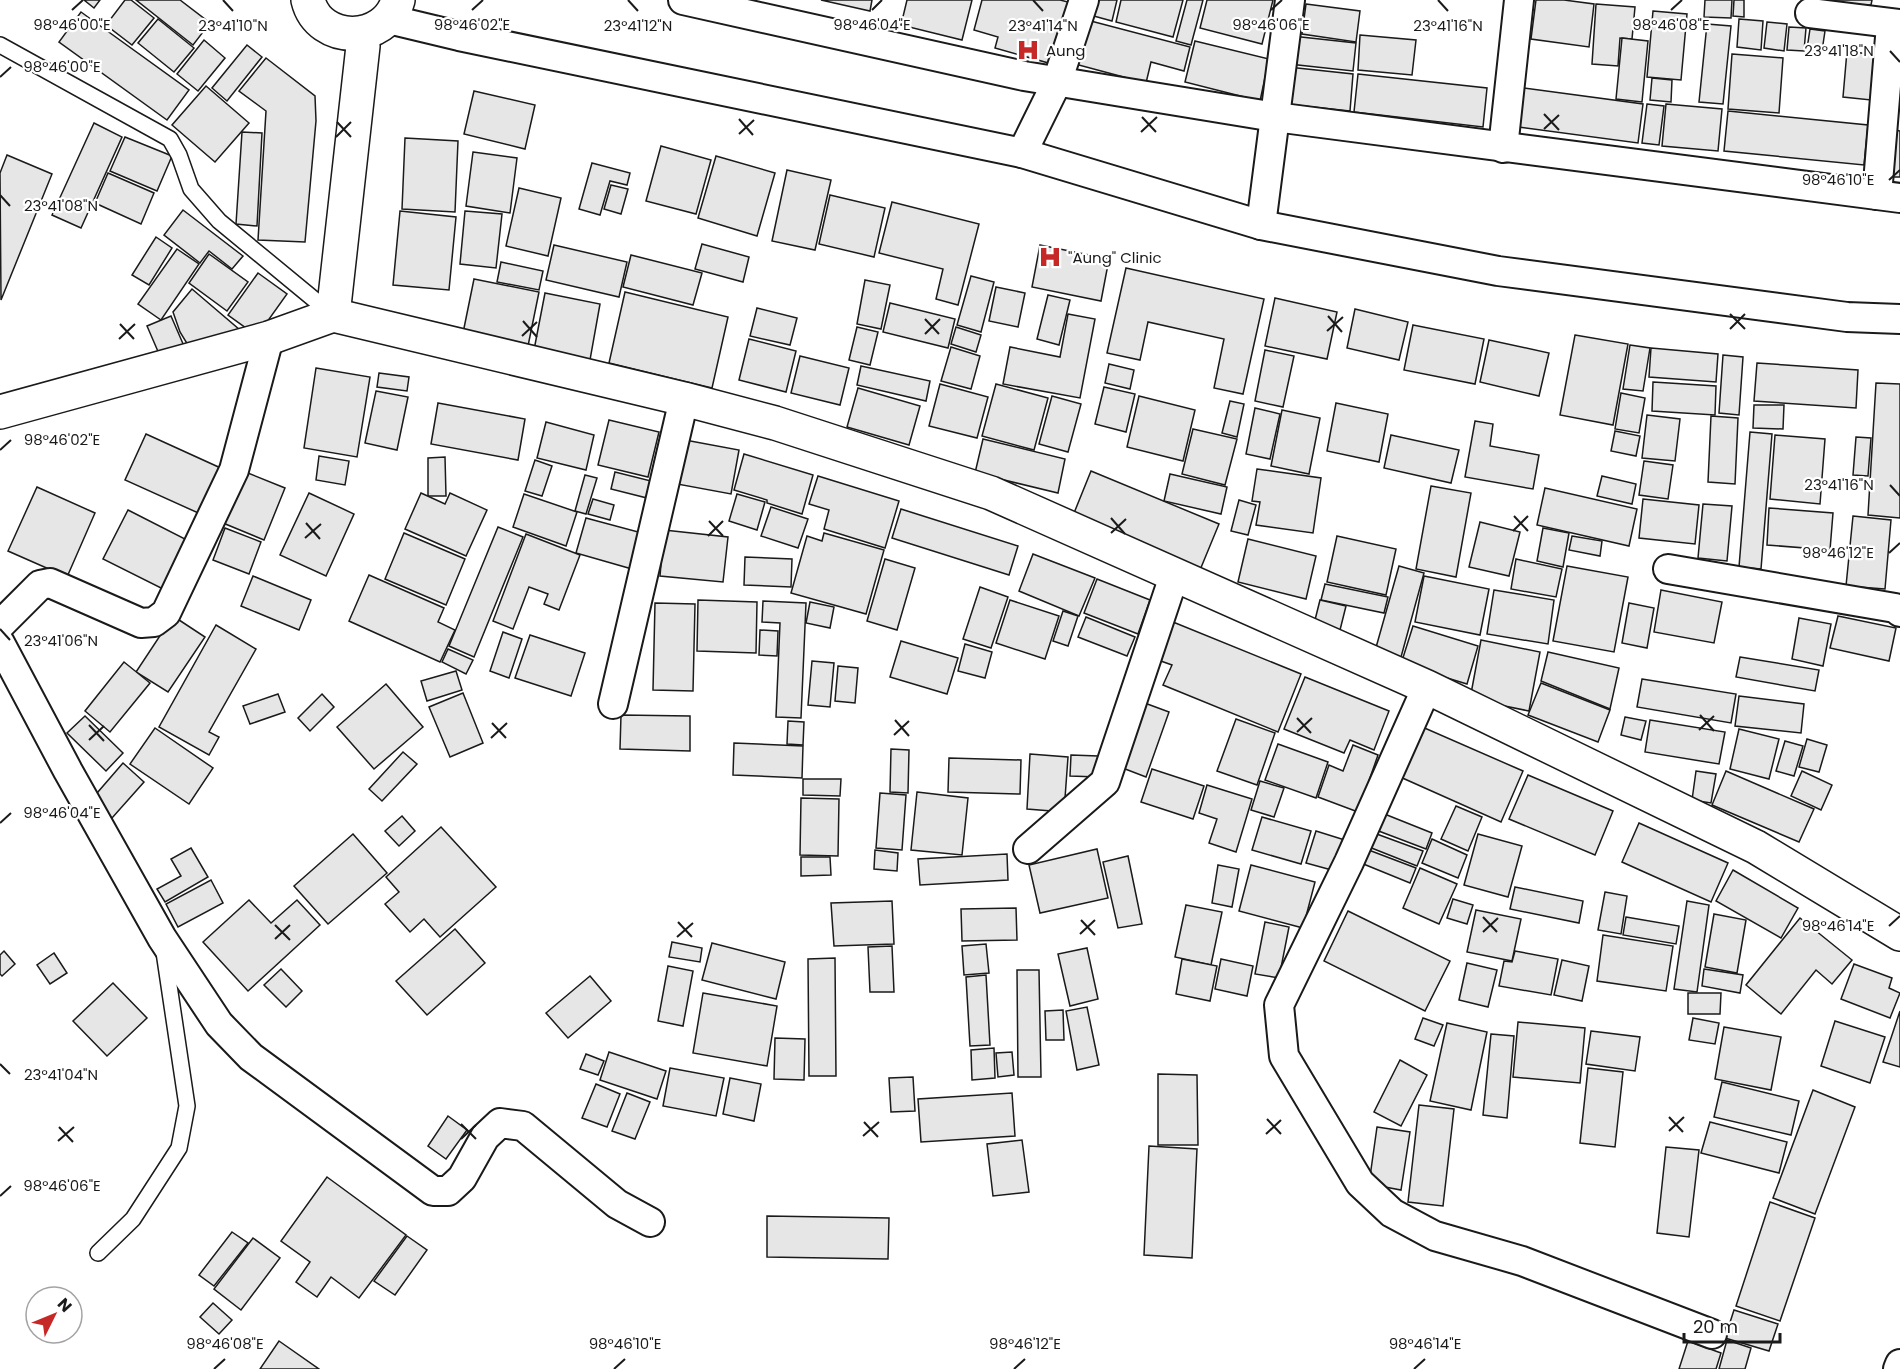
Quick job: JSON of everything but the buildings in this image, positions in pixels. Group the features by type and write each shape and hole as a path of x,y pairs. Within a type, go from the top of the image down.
{"street":[{"path":"684,0 1057,82 1275,117 1888,196 1895,24 1810,13"},
{"path":"1022,153 1057,82 1084,0"},
{"path":"1261,225 1290,0"},
{"path":"1503,148 1518,0"},
{"path":"306,1 318,19 331,29 346,34 382,18 1022,153 1261,225 1498,271 1847,317 1900,319"},
{"path":"333,315 363,46 382,18"},
{"path":"0,412 269,338 333,315 775,423 991,493 1427,687 1756,847 1900,934"},
{"path":"0,625 40,585 50,583 141,623 154,622 166,613 234,470 269,338"},
{"path":"613,704 684,399"},
{"path":"1668,569 1895,608 1900,612"},
{"path":"1028,849 1105,782 1174,576"},
{"path":"0,643 68,771 162,938 219,1024 251,1057 433,1191 448,1191 462,1178 485,1137 500,1123 523,1126 617,1204 650,1222"},
{"path":"1427,687 1349,862 1279,1005 1284,1056 1360,1183 1392,1214 1435,1236 1522,1261 1712,1334"},
{"path":"1898,1369 1900,1364"}],"lane":[{"path":"0,45 171,139 191,189 219,221 333,315"},
{"path":"98,1252 134,1220 180,1148 187,1107 162,938"}],"place":[{"name":"Aung","path":"1028,50"},
{"name":"\"Aung\" Clinic","path":"1050,257"}]}
